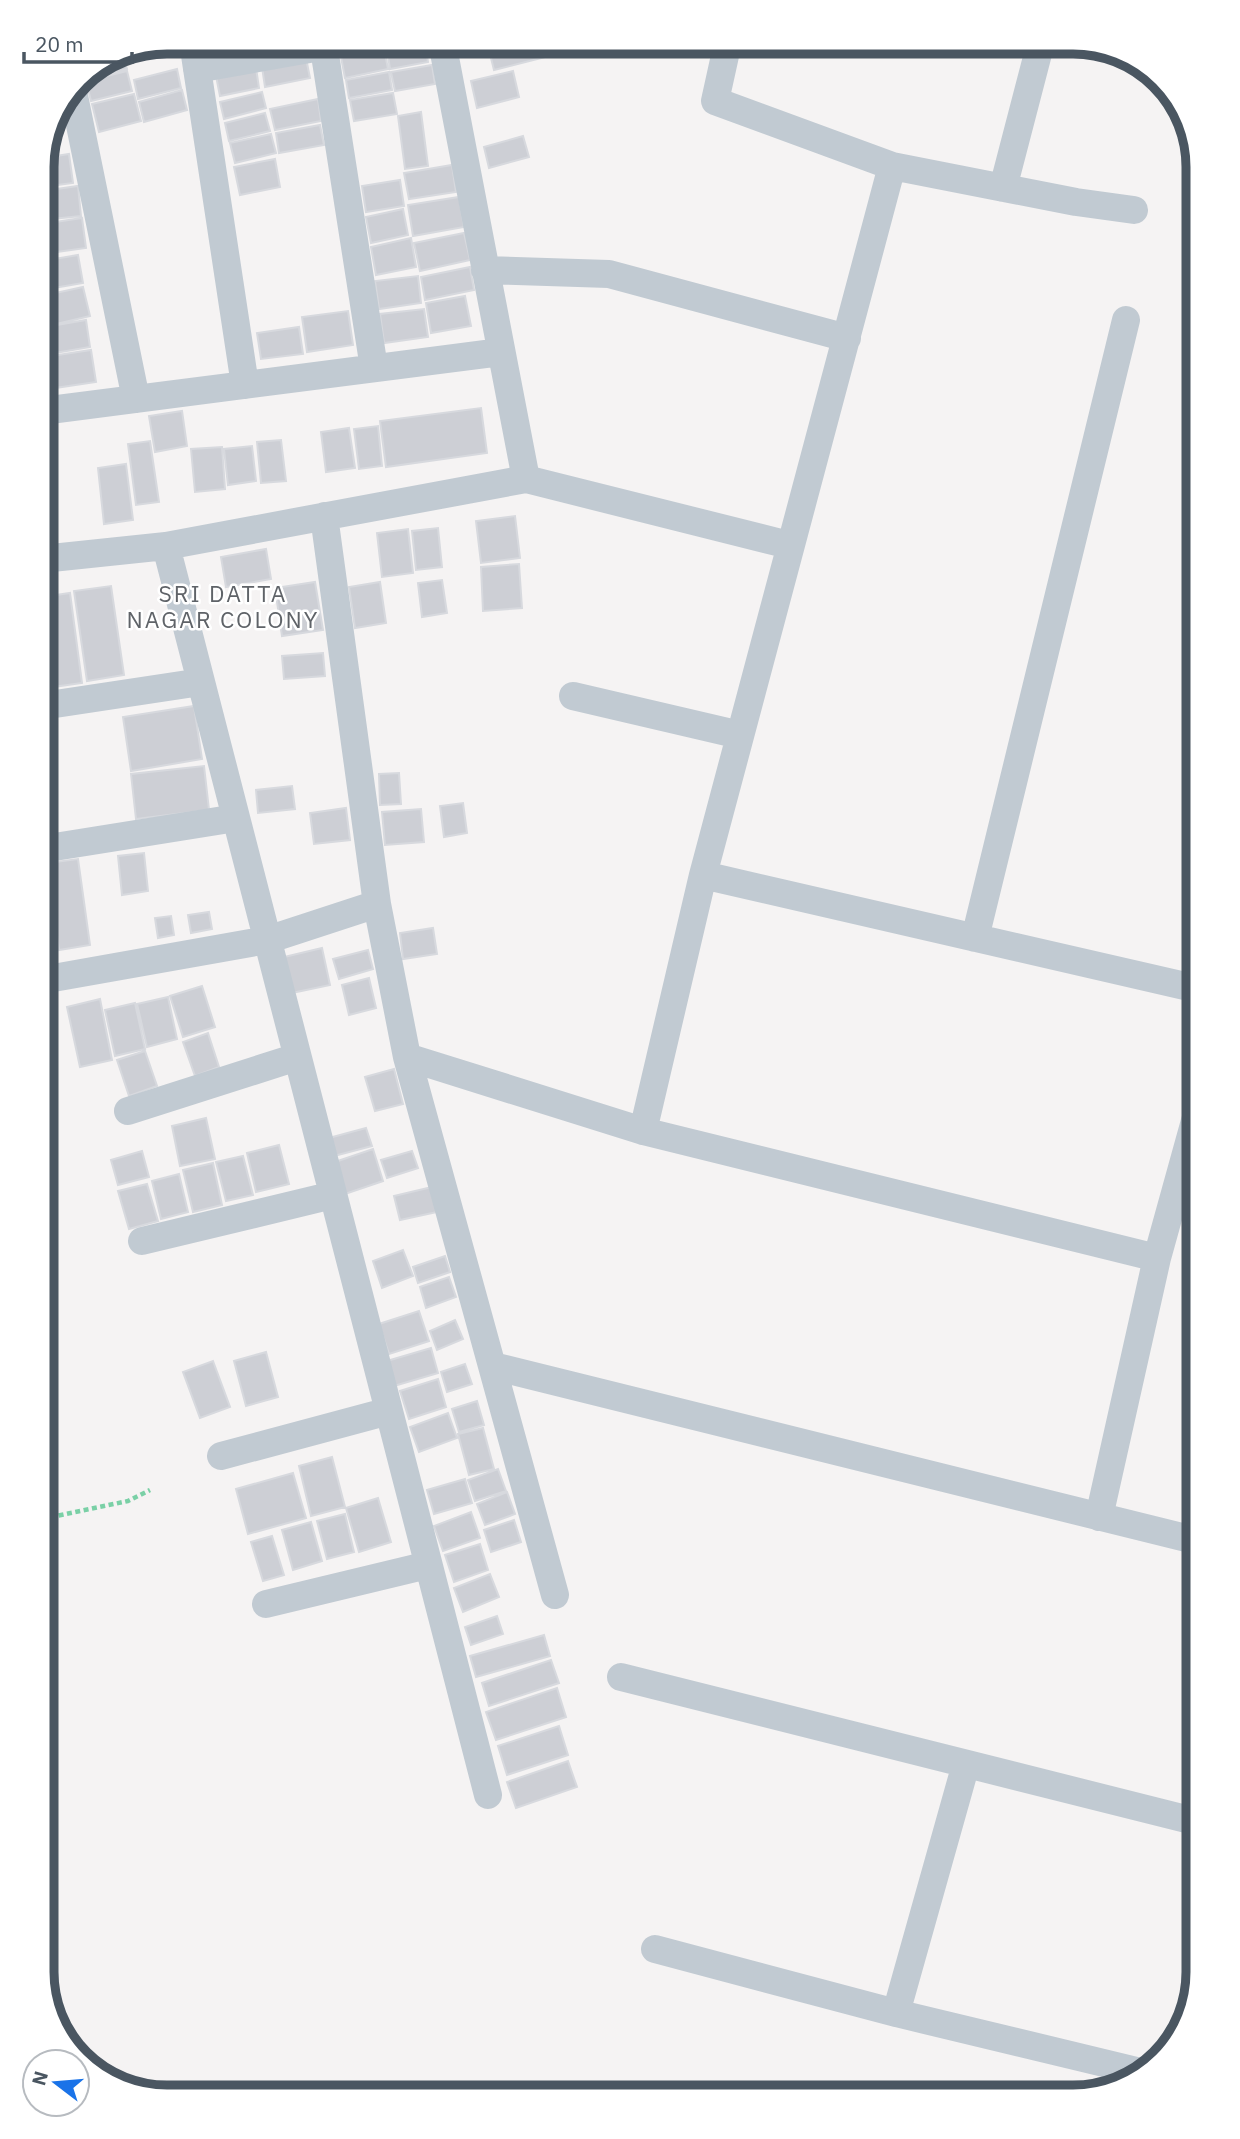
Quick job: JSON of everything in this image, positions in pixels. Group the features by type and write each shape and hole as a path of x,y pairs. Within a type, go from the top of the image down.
{"street":[{"path":"333,54 374,368"},
{"path":"444,54 526,479"},
{"path":"725,54 715,101 891,166 1076,202 1134,210"},
{"path":"1003,188 1038,54"},
{"path":"195,55 245,385"},
{"path":"75,103 136,399"},
{"path":"643,1131 703,875 891,166"},
{"path":"485,270 609,274 847,338"},
{"path":"975,938 1126,320"},
{"path":"54,409 501,352"},
{"path":"54,558 166,546 526,479 789,545"},
{"path":"324,516 377,904 407,1057 555,1595"},
{"path":"166,546 488,1795"},
{"path":"54,704 201,682"},
{"path":"573,696 740,735"},
{"path":"54,847 236,818"},
{"path":"703,875 1186,986"},
{"path":"54,978 267,940 377,904"},
{"path":"128,1111 297,1057"},
{"path":"407,1057 643,1131 1157,1258"},
{"path":"1099,1517 1157,1258 1186,1153"},
{"path":"142,1241 333,1195"},
{"path":"493,1366 1186,1538"},
{"path":"221,1456 389,1411"},
{"path":"265,1604 428,1565"},
{"path":"621,1677 1186,1819"},
{"path":"896,2013 966,1764"},
{"path":"655,1949 896,2013 1129,2069"}],"path":[{"path":"54,1515 128,1500 150,1490"}],"building":[{"path":"385,54 388,69 345,78 341,57"},
{"path":"388,54 427,54 428,62 390,69"},
{"path":"490,54 557,54 494,70"},
{"path":"306,58 310,78 265,87 262,67"},
{"path":"125,63 127,69 104,74"},
{"path":"432,65 435,84 395,91 391,72"},
{"path":"256,68 259,88 220,96 216,76"},
{"path":"177,69 181,88 138,99 134,80"},
{"path":"127,71 132,91 91,101 88,88 99,78"},
{"path":"513,71 519,97 477,108 471,81"},
{"path":"389,72 392,90 349,98 346,80"},
{"path":"182,90 187,110 144,122 139,102"},
{"path":"262,92 266,108 224,119 220,102"},
{"path":"393,93 397,114 354,121 350,100"},
{"path":"134,94 141,121 99,132 92,104"},
{"path":"318,99 321,121 275,130 270,109"},
{"path":"421,112 428,166 405,169 398,116"},
{"path":"265,113 270,131 229,141 225,123"},
{"path":"320,125 324,145 279,153 276,133"},
{"path":"271,134 276,153 235,163 230,143"},
{"path":"523,136 529,157 489,168 484,147"},
{"path":"69,154 73,183 54,185 55,156"},
{"path":"275,159 280,187 240,195 234,167"},
{"path":"452,165 456,192 409,199 404,173"},
{"path":"400,180 404,206 366,212 362,186"},
{"path":"78,186 81,216 54,219 54,189"},
{"path":"459,197 464,227 413,236 408,205"},
{"path":"403,209 408,235 371,243 366,217"},
{"path":"82,218 86,248 54,252 54,222"},
{"path":"464,233 470,260 420,271 414,243"},
{"path":"411,238 416,267 376,275 371,247"},
{"path":"78,255 83,283 54,288 54,259"},
{"path":"470,267 474,290 425,300 421,277"},
{"path":"418,276 421,303 379,309 375,281"},
{"path":"83,287 90,316 54,325 54,293"},
{"path":"465,296 471,326 431,333 426,303"},
{"path":"424,309 428,337 384,343 380,314"},
{"path":"348,311 353,345 307,352 302,317"},
{"path":"86,320 90,347 54,353 54,325"},
{"path":"299,327 303,354 261,359 257,333"},
{"path":"91,350 96,382 55,388 54,356"},
{"path":"481,408 487,453 386,467 380,421"},
{"path":"182,411 187,446 155,452 149,416"},
{"path":"378,426 382,466 359,469 354,429"},
{"path":"349,428 355,468 326,472 321,432"},
{"path":"281,440 286,481 261,483 257,442"},
{"path":"150,441 159,502 136,505 128,444"},
{"path":"252,446 256,481 228,485 224,449"},
{"path":"222,447 225,489 195,492 191,449"},
{"path":"126,464 133,520 104,524 98,468"},
{"path":"515,516 520,558 481,563 476,521"},
{"path":"438,528 442,567 416,570 412,531"},
{"path":"408,529 413,573 382,577 377,533"},
{"path":"266,549 271,579 226,587 221,557"},
{"path":"519,564 522,608 483,611 481,567"},
{"path":"442,580 447,613 422,617 418,583"},
{"path":"315,582 323,630 282,636 275,588"},
{"path":"380,582 386,623 355,628 349,587"},
{"path":"111,586 124,675 87,681 74,591"},
{"path":"70,593 82,683 54,687 54,595"},
{"path":"323,653 325,676 284,679 282,656"},
{"path":"194,706 202,759 131,771 123,717"},
{"path":"204,766 209,810 136,819 131,774"},
{"path":"399,773 401,804 380,805 379,774"},
{"path":"292,786 295,809 258,813 256,790"},
{"path":"463,803 467,833 444,837 440,806"},
{"path":"346,808 350,840 314,844 310,813"},
{"path":"421,809 424,842 385,845 382,812"},
{"path":"144,853 148,891 122,895 118,856"},
{"path":"78,859 90,945 59,950 54,914 54,862"},
{"path":"209,912 212,929 191,933 188,915"},
{"path":"171,916 174,935 158,938 155,918"},
{"path":"433,928 437,954 403,959 400,933"},
{"path":"322,948 330,985 287,994 280,958"},
{"path":"368,950 373,969 339,979 333,959"},
{"path":"369,978 376,1008 349,1015 342,985"},
{"path":"202,986 215,1027 183,1037 170,996"},
{"path":"168,997 177,1039 147,1047 137,1004"},
{"path":"100,999 112,1060 80,1067 67,1007"},
{"path":"135,1003 145,1049 115,1056 105,1010"},
{"path":"208,1033 219,1067 195,1076 183,1042"},
{"path":"145,1051 157,1086 129,1096 117,1060"},
{"path":"394,1069 403,1104 375,1111 365,1077"},
{"path":"206,1118 215,1159 180,1166 172,1126"},
{"path":"366,1128 372,1146 334,1156 329,1138"},
{"path":"279,1145 289,1184 256,1192 247,1153"},
{"path":"373,1149 383,1181 345,1194 335,1162"},
{"path":"142,1151 149,1177 118,1185 111,1160"},
{"path":"412,1151 418,1168 387,1178 381,1160"},
{"path":"243,1156 253,1195 226,1201 216,1162"},
{"path":"213,1163 222,1205 193,1212 183,1170"},
{"path":"179,1174 188,1212 161,1219 152,1181"},
{"path":"147,1184 158,1221 129,1229 118,1191"},
{"path":"432,1187 437,1212 400,1220 394,1196"},
{"path":"403,1250 413,1276 382,1288 373,1261"},
{"path":"445,1256 450,1272 418,1283 413,1267"},
{"path":"449,1277 456,1297 426,1308 420,1287"},
{"path":"419,1311 429,1341 389,1354 379,1324"},
{"path":"455,1320 463,1339 437,1350 430,1331"},
{"path":"431,1348 438,1373 394,1386 387,1361"},
{"path":"266,1352 278,1397 246,1406 234,1361"},
{"path":"213,1361 230,1407 200,1418 183,1372"},
{"path":"465,1364 472,1384 447,1392 441,1372"},
{"path":"438,1379 446,1407 409,1419 400,1391"},
{"path":"477,1401 484,1425 459,1432 452,1409"},
{"path":"448,1413 457,1438 419,1452 410,1427"},
{"path":"483,1428 494,1469 469,1475 458,1434"},
{"path":"332,1457 345,1507 311,1516 299,1466"},
{"path":"498,1469 506,1491 475,1501 468,1480"},
{"path":"293,1473 306,1518 248,1534 236,1489"},
{"path":"465,1479 472,1503 434,1514 427,1490"},
{"path":"507,1492 515,1514 485,1525 477,1504"},
{"path":"378,1498 391,1542 359,1552 346,1508"},
{"path":"471,1512 480,1538 443,1551 434,1526"},
{"path":"345,1514 354,1552 327,1559 317,1521"},
{"path":"514,1520 521,1542 491,1552 484,1530"},
{"path":"311,1522 322,1561 293,1570 282,1530"},
{"path":"272,1536 284,1575 263,1581 251,1542"},
{"path":"480,1544 488,1570 454,1582 445,1555"},
{"path":"490,1574 499,1597 463,1612 454,1588"},
{"path":"497,1616 503,1634 471,1645 465,1627"},
{"path":"544,1635 550,1656 476,1677 470,1656"},
{"path":"551,1660 559,1683 489,1706 482,1683"},
{"path":"557,1688 566,1717 496,1740 486,1712"},
{"path":"559,1726 568,1755 507,1775 498,1746"},
{"path":"568,1761 577,1787 516,1808 507,1782"}],"district":[{"name":"SRI DATTA NAGAR COLONY","path":"223,607"}]}
